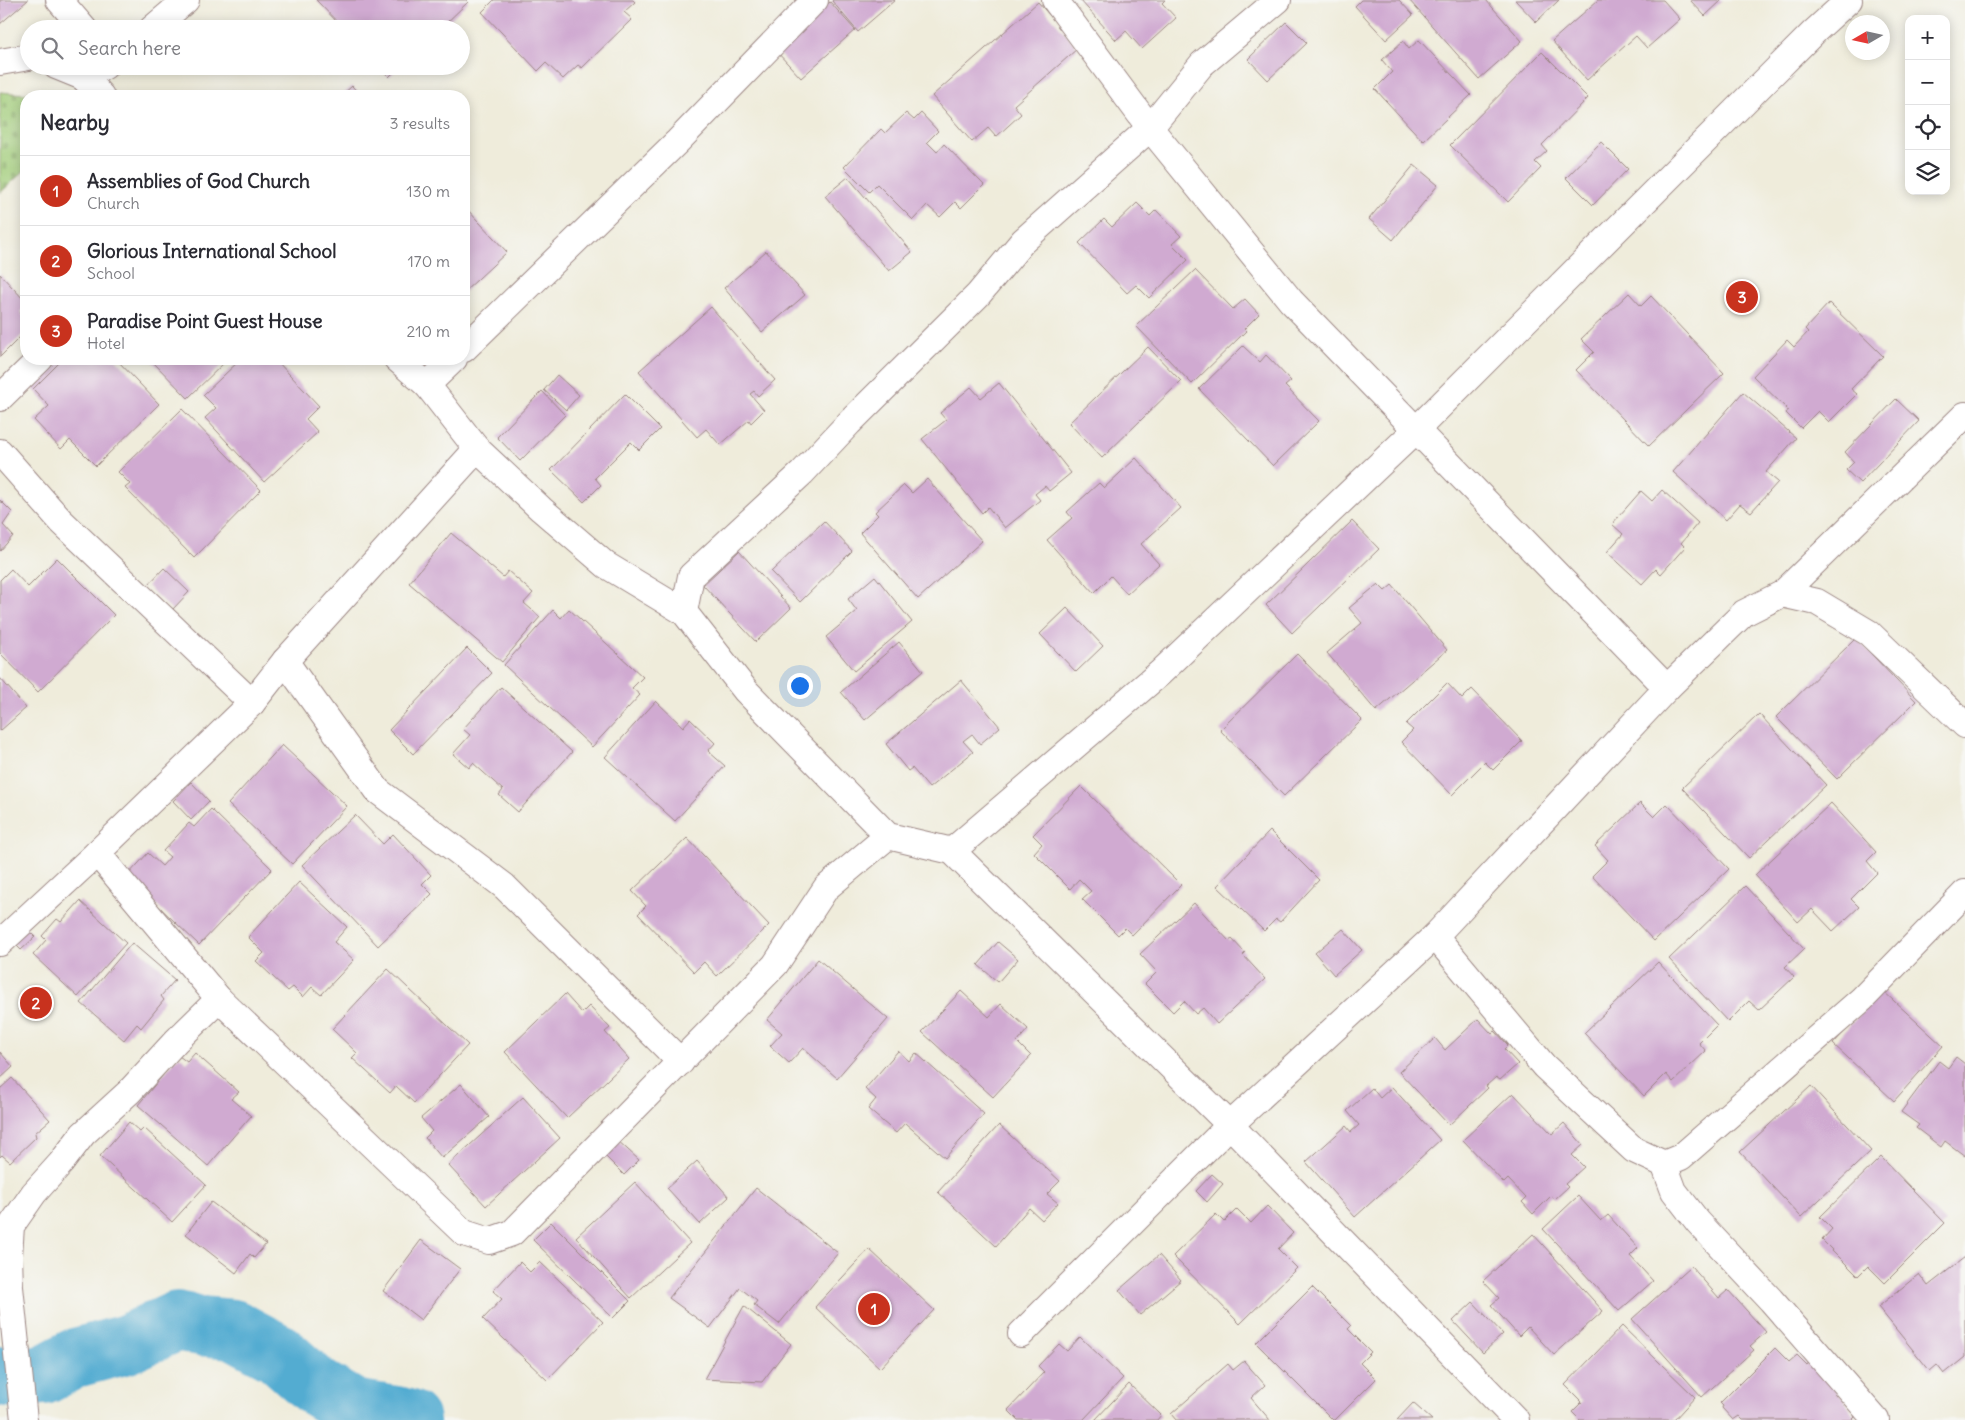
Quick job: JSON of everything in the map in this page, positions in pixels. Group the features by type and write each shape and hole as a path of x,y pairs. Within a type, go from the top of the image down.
{"street":[{"path":"59,0 76,20"},
{"path":"163,20 186,0"},
{"path":"470,343 678,141 815,0"},
{"path":"1055,0 1150,128 1291,301 1666,688"},
{"path":"684,612 692,576 802,473 849,422 978,295 1023,241 1150,128 1202,64 1278,0"},
{"path":"952,851 1160,673 1415,431 1815,31 1849,0"},
{"path":"0,62 20,59"},
{"path":"95,75 98,90"},
{"path":"0,398 34,365"},
{"path":"404,365 427,385 477,449 541,509 606,565 684,612 746,691 888,836 952,851 1230,1125 1516,1420"},
{"path":"427,385 448,365"},
{"path":"1021,1334 1230,1125 1435,936 1666,688 1744,613 1782,594 1965,415"},
{"path":"0,944 252,703 285,660 477,449"},
{"path":"0,452 61,521 252,703"},
{"path":"1782,594 1817,602 1869,633 1965,725"},
{"path":"285,660 378,790 504,886 681,1062"},
{"path":"97,853 219,999 464,1233 489,1241 512,1233 681,1062 775,965 826,888 888,836"},
{"path":"1664,1164 1681,1157 1862,999 1965,893"},
{"path":"1435,936 1544,1066 1634,1150 1664,1164 1674,1191 1698,1222 1771,1300 1876,1420"},
{"path":"24,1420 10,1288 9,1256 11,1226 34,1193 61,1163 83,1134 129,1092 176,1041 219,999"}],"green space":[{"path":"0,92 20,94 20,175 0,193"}],"building":[{"path":"0,0 28,0 0,24"},
{"path":"316,0 466,0 468,2 449,20 335,20"},
{"path":"494,0 633,0 635,2 624,12 632,19 582,68 578,65 563,79 546,63 538,71 482,12"},
{"path":"833,0 895,0 858,32"},
{"path":"1080,0 1165,0 1162,3 1176,18 1142,49 1126,31 1116,40"},
{"path":"1361,0 1399,0 1413,15 1386,40 1355,6"},
{"path":"1409,0 1486,0 1522,41 1479,79"},
{"path":"1515,0 1559,0 1536,22"},
{"path":"1598,0 1663,0 1680,19 1647,48 1636,36 1587,80 1552,41"},
{"path":"1690,0 1722,0 1705,16"},
{"path":"830,2 855,30 801,78 776,51"},
{"path":"1038,2 1078,48 1014,105 1021,114 996,137 988,128 972,142 932,96"},
{"path":"1286,22 1307,43 1268,80 1248,59"},
{"path":"1419,40 1471,95 1423,141 1375,89 1392,72 1382,60 1403,41 1409,49"},
{"path":"1542,52 1588,98 1542,145 1547,151 1535,162 1541,168 1508,202 1450,145"},
{"path":"352,86 356,90 348,90"},
{"path":"906,113 914,120 921,113 938,131 927,142 937,152 944,144 984,185 961,208 955,202 940,217 927,205 913,220 877,184 869,192 844,167 881,129 885,133"},
{"path":"1601,142 1628,169 1593,205 1566,178"},
{"path":"1414,165 1438,185 1393,240 1369,219"},
{"path":"848,177 912,252 889,271 825,196"},
{"path":"1137,203 1150,216 1156,210 1181,236 1172,244 1188,260 1149,298 1136,285 1127,293 1079,243 1104,219 1112,227"},
{"path":"470,212 507,252 470,286"},
{"path":"766,251 805,295 762,332 724,288"},
{"path":"1195,270 1233,309 1245,299 1259,314 1244,329 1246,331 1192,384 1136,326"},
{"path":"0,274 20,296 20,337 0,357"},
{"path":"1629,293 1641,306 1651,296 1724,373 1649,446 1576,370 1594,352 1581,339"},
{"path":"1829,303 1883,356 1851,389 1857,394 1829,422 1818,411 1801,428 1786,413 1788,410 1753,376 1787,340 1794,347 1808,332 1805,329"},
{"path":"711,307 775,380 758,396 754,391 750,394 764,410 751,423 749,420 720,445 706,429 697,437 639,371"},
{"path":"1243,346 1260,362 1266,355 1291,381 1285,386 1319,421 1273,466 1199,389"},
{"path":"1148,347 1181,381 1102,458 1069,423"},
{"path":"57,365 122,365 159,404 96,466 70,440 61,449 34,420 49,406 33,389"},
{"path":"156,365 222,365 188,398"},
{"path":"235,365 281,365 319,406 306,419 318,432 264,482 205,418 216,408 203,395"},
{"path":"557,375 579,395 566,410 544,390"},
{"path":"999,383 1071,473 1049,491 1045,486 1035,494 1040,500 1005,528 988,507 982,513 922,439 946,420 940,413 971,387 981,398"},
{"path":"542,391 565,415 520,461 497,437"},
{"path":"1743,392 1796,438 1766,472 1778,482 1751,512 1740,504 1726,520 1673,472"},
{"path":"625,394 660,429 639,450 631,442 595,478 601,485 584,502 551,470"},
{"path":"1896,399 1919,421 1860,483 1846,470 1854,462 1845,452"},
{"path":"182,409 261,490 194,558 125,488 130,484 118,472"},
{"path":"1136,458 1181,508 1141,544 1159,564 1127,594 1111,576 1094,593 1047,540 1072,518 1067,512 1099,483 1104,488"},
{"path":"927,479 982,541 918,599 860,533 878,515 875,512 904,485 912,493"},
{"path":"1662,490 1698,523 1681,543 1685,547 1661,574 1656,569 1642,584 1607,552 1623,534 1612,524 1641,491 1652,501"},
{"path":"0,500 12,512 3,525 13,536 0,551"},
{"path":"824,521 852,551 800,602 771,572"},
{"path":"1352,521 1379,549 1292,633 1266,605"},
{"path":"451,533 503,577 508,571 533,593 524,603 540,617 502,662 409,583"},
{"path":"739,551 791,608 756,642 703,585"},
{"path":"57,558 114,615 38,692 0,653 0,580 11,569 28,587"},
{"path":"164,568 189,592 172,610 147,586"},
{"path":"875,576 912,622 854,671 826,637 857,611 848,599"},
{"path":"1378,584 1385,591 1392,585 1447,650 1376,711 1327,653 1362,623 1349,608"},
{"path":"1067,608 1103,646 1076,672 1040,634"},
{"path":"569,609 643,677 632,688 640,695 592,747 504,665 553,610 561,618"},
{"path":"1856,638 1916,701 1837,779 1776,717"},
{"path":"899,642 923,671 865,720 841,692"},
{"path":"467,648 492,673 413,754 389,730"},
{"path":"1297,654 1362,720 1284,796 1220,730"},
{"path":"0,678 26,708 0,731"},
{"path":"961,680 1000,727 980,744 972,734 963,741 973,752 929,788 912,768 908,771 886,744"},
{"path":"1447,683 1462,699 1472,689 1522,741 1493,770 1485,762 1452,795 1401,742 1413,730 1406,724"},
{"path":"501,687 572,752 518,812 499,795 503,790 473,763 469,768 453,754 470,735 463,729"},
{"path":"656,701 683,727 690,719 715,743 708,751 725,766 675,821 605,757"},
{"path":"1759,714 1826,785 1749,858 1682,788"},
{"path":"282,745 347,806 292,864 228,804"},
{"path":"191,782 209,801 191,820 173,801"},
{"path":"1081,786 1181,885 1132,935 1125,928 1118,935 1082,899 1091,891 1079,879 1070,889 1034,853 1042,844 1033,835"},
{"path":"1640,803 1654,817 1667,804 1729,869 1654,941 1592,876 1608,860 1595,846"},
{"path":"1831,803 1876,852 1867,861 1877,873 1851,899 1859,907 1833,931 1812,909 1798,922 1755,875"},
{"path":"211,809 272,869 199,945 127,876 148,853 162,866 170,857 163,851 189,823 194,827"},
{"path":"355,815 383,844 393,834 431,875 422,884 432,894 378,946 302,865"},
{"path":"1270,831 1319,880 1280,922 1276,919 1264,931 1217,886"},
{"path":"687,838 769,925 717,976 704,962 694,972 638,914 646,906 632,891"},
{"path":"299,882 347,927 334,942 354,960 321,995 312,987 303,997 293,987 288,991 256,961 264,953 248,937"},
{"path":"1745,886 1804,949 1785,967 1794,977 1759,1010 1749,1001 1728,1022 1669,959"},
{"path":"80,901 126,943 78,997 33,955 46,940 42,936 57,919 61,922"},
{"path":"1194,903 1229,941 1232,939 1245,953 1243,955 1265,979 1217,1024 1203,1008 1196,1014 1184,1001 1173,1012 1145,984 1157,972 1140,954"},
{"path":"26,928 35,937 21,950 12,941"},
{"path":"1343,929 1362,950 1334,975 1315,953"},
{"path":"998,942 1018,959 998,982 978,965"},
{"path":"132,943 175,980 161,996 164,1000 141,1028 137,1024 124,1040 81,1003"},
{"path":"818,959 888,1019 837,1078 803,1048 789,1063 770,1046 782,1033 767,1020"},
{"path":"1658,962 1717,1025 1699,1043 1706,1051 1673,1082 1666,1074 1644,1096 1584,1033"},
{"path":"388,969 468,1045 414,1103 396,1086 390,1093 352,1058 357,1053 332,1029"},
{"path":"1882,990 1943,1046 1894,1101 1833,1044"},
{"path":"961,991 989,1017 1001,1004 1028,1029 1017,1042 1031,1056 993,1097 922,1032"},
{"path":"565,994 582,1013 589,1006 610,1028 605,1032 629,1059 567,1118 505,1052"},
{"path":"1478,1019 1492,1034 1495,1031 1508,1045 1504,1049 1518,1064 1500,1080 1496,1077 1486,1086 1488,1088 1449,1125 1399,1072 1435,1038 1445,1050"},
{"path":"898,1051 909,1061 916,1053 984,1114 945,1158 905,1123 896,1133 868,1109 876,1099 865,1089"},
{"path":"0,1052 13,1067 0,1079"},
{"path":"195,1053 239,1092 231,1099 251,1116 208,1166 138,1105 179,1056 187,1062"},
{"path":"1956,1057 1965,1064 1965,1156 1945,1141 1941,1147 1916,1128 1919,1125 1901,1112 1939,1061 1948,1068"},
{"path":"12,1078 50,1120 35,1133 36,1137 10,1162 2,1155 0,1157 0,1089"},
{"path":"461,1084 489,1117 442,1158 425,1138 432,1131 421,1118"},
{"path":"1811,1086 1871,1151 1801,1217 1740,1152"},
{"path":"1392,1087 1440,1140 1355,1217 1306,1162 1346,1126 1351,1132 1359,1125 1347,1111 1372,1088 1380,1098"},
{"path":"1513,1093 1552,1134 1564,1123 1583,1145 1572,1155 1584,1167 1565,1184 1568,1187 1555,1199 1551,1196 1533,1214 1522,1202 1526,1198 1508,1179 1504,1183 1463,1140"},
{"path":"523,1097 560,1138 486,1206 448,1165"},
{"path":"129,1122 140,1132 144,1128 206,1185 172,1222 100,1156"},
{"path":"999,1125 1060,1181 1047,1194 1058,1203 1042,1220 1029,1208 996,1246 938,1192"},
{"path":"616,1139 639,1160 624,1175 602,1153"},
{"path":"1881,1157 1945,1223 1885,1283 1868,1266 1858,1276 1822,1240 1832,1229 1820,1217"},
{"path":"697,1161 729,1197 700,1224 667,1188"},
{"path":"1212,1174 1223,1184 1207,1202 1196,1191"},
{"path":"635,1182 690,1243 631,1298 576,1237"},
{"path":"756,1188 838,1253 779,1324 754,1305 757,1301 740,1288 710,1328 669,1298"},
{"path":"1578,1196 1601,1221 1608,1215 1638,1248 1630,1256 1653,1281 1619,1311 1543,1229"},
{"path":"211,1202 266,1244 254,1258 250,1254 236,1273 186,1234"},
{"path":"1267,1206 1293,1233 1278,1249 1297,1268 1240,1324 1173,1256 1216,1214 1224,1222 1237,1209 1251,1223"},
{"path":"551,1222 630,1301 613,1318 533,1240"},
{"path":"1533,1234 1603,1311 1554,1355 1528,1327 1519,1336 1491,1305 1499,1298 1483,1281"},
{"path":"421,1240 460,1269 421,1320 383,1291"},
{"path":"869,1249 934,1310 880,1368 815,1307"},
{"path":"1159,1255 1181,1280 1140,1315 1119,1290"},
{"path":"1965,1257 1965,1357 1944,1374 1937,1365 1930,1371 1878,1307 1919,1274 1928,1286"},
{"path":"520,1262 530,1272 540,1262 603,1322 547,1380 483,1319 502,1299 493,1291"},
{"path":"1691,1266 1719,1298 1728,1290 1766,1332 1750,1346 1754,1350 1702,1397 1632,1319"},
{"path":"1312,1287 1351,1326 1348,1329 1371,1352 1360,1363 1376,1379 1335,1420 1256,1343"},
{"path":"1473,1302 1503,1334 1483,1353 1453,1321"},
{"path":"744,1306 791,1344 762,1382 704,1379"},
{"path":"1622,1326 1695,1397 1674,1420 1580,1420 1572,1412 1582,1402 1565,1385"},
{"path":"1080,1337 1123,1378 1083,1420 1018,1420 1008,1410 1044,1372 1038,1366 1059,1344 1067,1351"},
{"path":"1775,1348 1789,1362 1797,1355 1807,1365 1811,1360 1856,1415 1851,1420 1743,1420 1739,1416 1733,1420 1720,1403"},
{"path":"1244,1361 1265,1385 1251,1398 1270,1420 1176,1420 1171,1414 1228,1364 1233,1370"},
{"path":"1129,1384 1161,1415 1157,1420 1095,1420"},
{"path":"1413,1403 1432,1420 1397,1420"}],"waterway":[{"path":"0,1376 16,1378 44,1375 75,1358 127,1344 177,1321 200,1326 233,1329 278,1353 315,1386 354,1409 410,1420"}],"place":[{"name":"Paradise Point Guest House","path":"1742,297"},
{"name":"Glorious International School","path":"36,1003"},
{"name":"Assemblies of God Church","path":"874,1309"}]}
